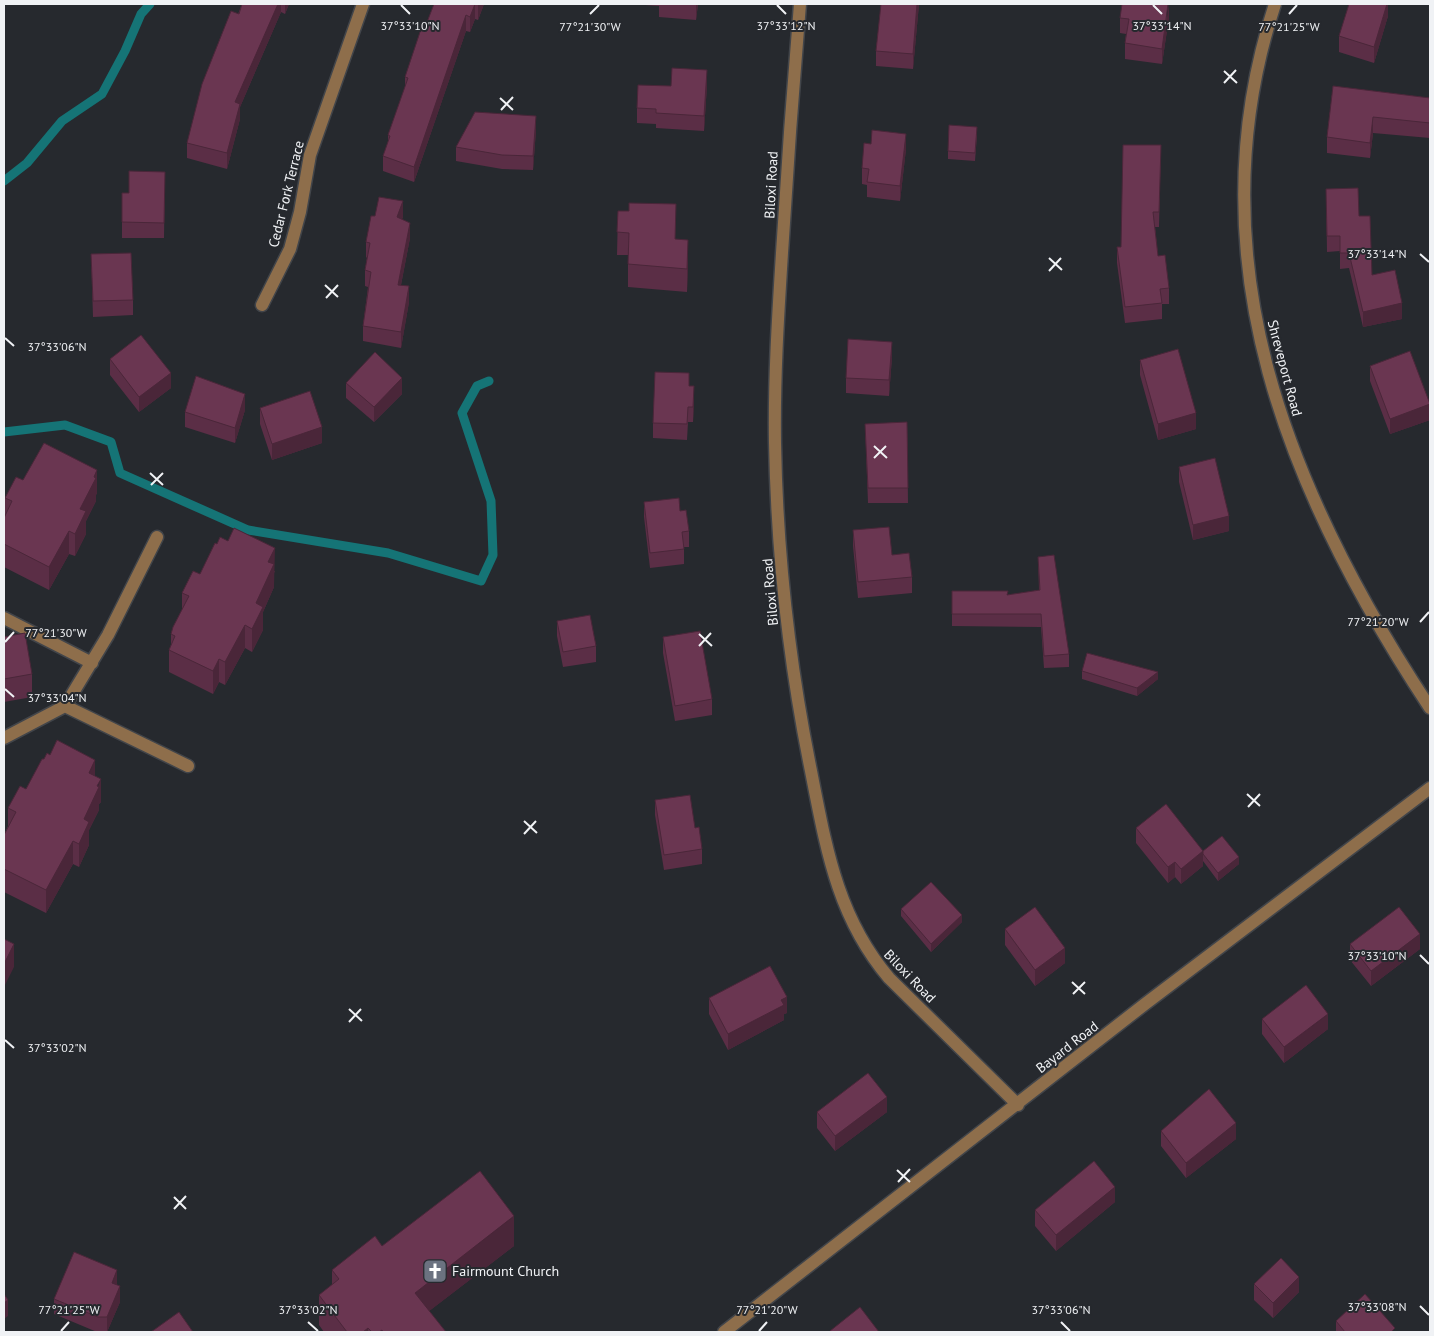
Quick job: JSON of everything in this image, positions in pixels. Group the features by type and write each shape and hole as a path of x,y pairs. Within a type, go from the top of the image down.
{"street":[{"name":"Cedar Fork Terrace","path":"262,304 290,249 300,212 310,155 363,4"},
{"name":"Biloxi Road","path":"800,4 776,356 775,444 790,650 826,849 838,890 863,943 889,978 1018,1105"},
{"name":"Shreveport Road","path":"1275,4 1254,87 1244,189 1247,267 1260,345 1284,424 1299,464 1331,536 1386,642 1430,708"},
{"path":"4,738 65,706 92,663 157,537"},
{"path":"4,618 92,663"},
{"path":"65,706 188,766"},
{"name":"Bayard Road","path":"724,1332 1018,1105 1145,1004 1430,788"}],"building":[{"path":"242,4 278,4 235,102 240,104 227,153 187,143 202,84 231,11 239,14"},
{"path":"434,4 475,4 470,17 466,15 414,167 383,156 390,136 388,135 408,78 405,77 421,29 424,30"},
{"path":"881,4 917,4 913,54 876,51"},
{"path":"1122,4 1168,4 1162,49 1125,43 1129,19 1120,18"},
{"path":"1349,4 1387,4 1374,47 1339,36"},
{"path":"672,68 707,70 704,116 656,113 656,109 637,108 638,85 671,86"},
{"path":"1333,86 1430,98 1430,123 1373,117 1370,143 1327,137"},
{"path":"475,112 536,116 533,156 502,155 456,147"},
{"path":"949,125 977,127 975,153 948,151"},
{"path":"872,130 906,134 900,186 867,182 869,169 862,168 864,143 871,144"},
{"path":"1123,145 1161,145 1159,212 1153,212 1158,256 1165,255 1169,288 1160,289 1162,303 1125,307 1117,247 1121,247"},
{"path":"129,171 165,172 164,223 122,222 122,193 129,193"},
{"path":"1358,188 1359,216 1370,216 1372,275 1395,270 1402,303 1363,312 1349,253 1340,253 1340,236 1327,236 1326,189"},
{"path":"379,197 403,201 397,217 410,223 398,285 409,286 401,332 363,326 371,272 365,270 370,243 366,242 371,216 375,216"},
{"path":"629,203 676,204 675,239 688,240 687,269 628,264 629,233 617,232 618,211 629,211"},
{"path":"131,253 133,300 93,301 91,254"},
{"path":"141,335 171,373 139,397 110,359"},
{"path":"848,339 892,342 889,380 846,378"},
{"path":"1178,349 1196,413 1158,424 1140,360"},
{"path":"1410,351 1430,404 1390,419 1370,366"},
{"path":"375,352 402,378 374,407 346,383"},
{"path":"655,372 689,373 689,386 694,386 693,407 688,407 687,424 653,423"},
{"path":"196,376 245,394 235,428 185,412"},
{"path":"310,391 322,427 272,444 260,408"},
{"path":"907,422 908,488 868,488 865,424"},
{"path":"44,443 97,470 94,477 96,478 80,509 86,511 75,534 69,531 49,567 4,544 4,518 12,501 5,498 16,477 23,480"},
{"path":"1215,458 1229,516 1193,525 1179,467"},
{"path":"679,498 680,511 686,510 689,531 682,532 684,549 650,553 644,502"},
{"path":"889,527 892,555 909,553 912,577 858,582 853,530"},
{"path":"234,528 275,548 268,562 274,564 256,603 263,607 252,629 245,625 225,662 219,659 213,671 169,650 175,636 171,634 189,596 182,593 193,571 200,574 215,543 217,544 220,537 228,541"},
{"path":"1054,555 1069,654 1044,656 1041,614 952,614 952,591 1008,591 1007,595 1040,590 1038,557"},
{"path":"590,615 596,646 563,652 557,621"},
{"path":"700,631 712,699 675,706 663,637"},
{"path":"25,633 32,674 4,679 4,637"},
{"path":"1087,653 1158,672 1137,688 1082,671"},
{"path":"57,740 95,760 89,773 101,779 84,819 89,822 79,844 73,841 46,890 4,869 4,835 16,812 8,808 20,786 26,789 42,759 44,759 47,753 50,755"},
{"path":"690,795 695,828 699,827 702,849 664,855 655,800"},
{"path":"1166,804 1203,851 1181,869 1175,862 1168,867 1136,828"},
{"path":"1222,836 1239,857 1218,873 1203,854 1203,851"},
{"path":"931,882 962,915 931,944 901,909"},
{"path":"1035,907 1065,948 1035,970 1005,929"},
{"path":"1399,907 1420,934 1371,971 1350,944"},
{"path":"4,939 14,944 4,964"},
{"path":"770,966 787,997 781,1000 784,1005 728,1034 709,998"},
{"path":"1306,985 1328,1014 1284,1047 1262,1019"},
{"path":"868,1073 887,1097 835,1136 817,1112"},
{"path":"1209,1089 1236,1123 1186,1163 1161,1131"},
{"path":"1094,1161 1115,1187 1056,1235 1035,1210"},
{"path":"480,1171 514,1216 415,1293 446,1332 383,1332 382,1330 372,1332 368,1328 363,1332 347,1332 319,1295 339,1279 332,1270 375,1236 382,1246"},
{"path":"74,1252 117,1270 112,1283 120,1286 107,1317 98,1317 54,1299"},
{"path":"1281,1258 1299,1277 1273,1303 1254,1284"},
{"path":"4,1294 8,1300 4,1303"},
{"path":"1365,1294 1395,1328 1391,1332 1345,1332 1336,1321"},
{"path":"860,1307 879,1332 830,1331"},
{"path":"179,1312 193,1332 151,1332"}],"waterway":[{"path":"4,181 27,163 62,121 102,94 125,51 141,14 150,4"},
{"path":"4,432 65,425 111,442 120,473 248,530 388,553 481,581 493,555 491,501 462,413 477,386 489,381"}],"place":[{"name":"Fairmount Church","path":"435,1271"}]}
